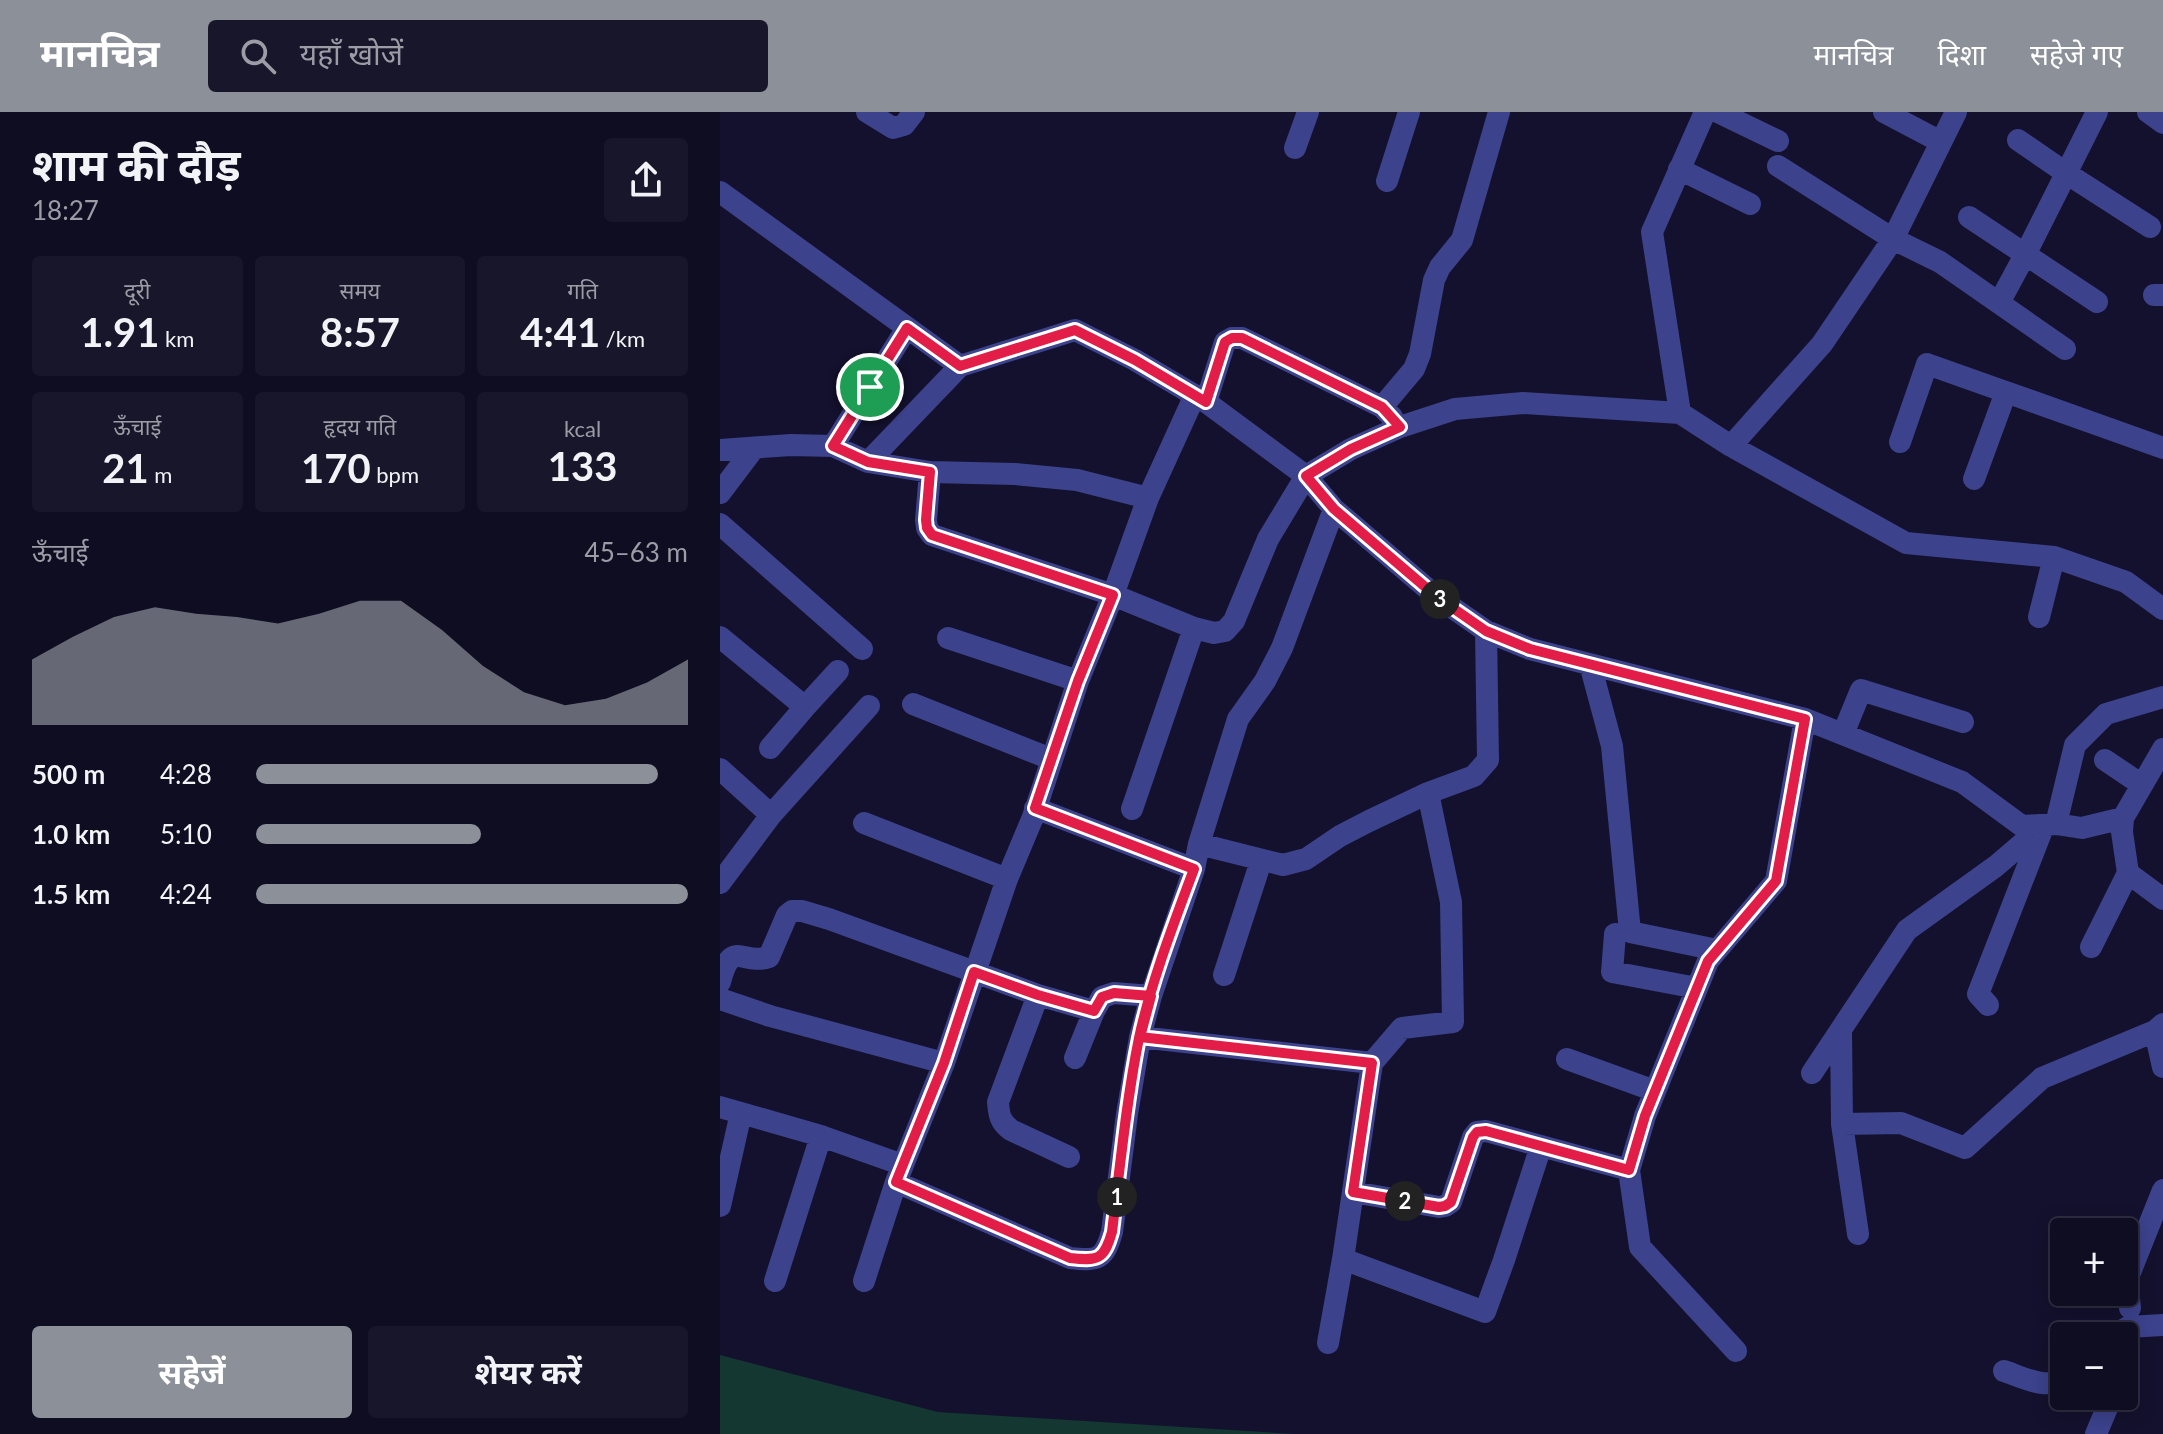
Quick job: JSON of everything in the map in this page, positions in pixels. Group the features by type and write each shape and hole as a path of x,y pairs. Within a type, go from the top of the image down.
{"street":[{"path":"867,112 893,128 904,125 914,112"},
{"path":"1295,148 1308,112"},
{"path":"1387,181 1409,112"},
{"path":"1382,407 1414,369 1420,354 1434,280 1440,267 1462,240 1499,112"},
{"path":"1680,413 1652,232 1705,112"},
{"path":"1718,112 1778,141"},
{"path":"1884,112 1941,142"},
{"path":"1731,446 1822,344 1893,239 1956,112"},
{"path":"1999,303 2097,112"},
{"path":"2148,112 2163,123"},
{"path":"2018,140 2150,227"},
{"path":"1778,166 1893,239 1940,262 2065,349"},
{"path":"1679,169 1750,204"},
{"path":"723,203 960,366"},
{"path":"1969,217 2097,302"},
{"path":"833,446 907,328"},
{"path":"868,462 960,366 1075,330 1200,398 1306,476 1334,509 1437,597 1486,631 1530,649 1805,719 1962,782 2022,826 2082,828 2123,818"},
{"path":"864,1281 1007,879 1032,819 1078,681 1148,498 1225,342 1242,338 1382,407 1400,427"},
{"path":"1900,442 1919,361 2161,442"},
{"path":"1974,479 2006,392"},
{"path":"930,472 926,520 932,535 1113,595 1214,633 1225,631 1234,621 1268,539 1306,476 1351,449 1400,427 1455,409 1523,403 1680,413 1731,446 1906,543 2054,557 2126,582 2163,609"},
{"path":"720,450 791,445 833,446 868,462 930,472 1015,474 1077,480 1148,498"},
{"path":"720,493 754,448"},
{"path":"1091,1279 1112,1232 1140,1037 1238,719 1265,681 1282,648 1334,509"},
{"path":"720,524 862,649"},
{"path":"2039,617 2054,557"},
{"path":"1132,809 1194,628"},
{"path":"1199,844 1283,865 1306,859 1340,836 1428,793 1474,776 1488,760 1486,631"},
{"path":"720,637 805,707"},
{"path":"948,638 1078,681"},
{"path":"1590,664 1612,746 1630,932 1717,950"},
{"path":"770,748 838,671"},
{"path":"1843,734 1861,690 1963,722"},
{"path":"1988,1005 1978,994 2050,825 2075,745 2106,714 2163,697"},
{"path":"913,704 1051,759"},
{"path":"720,883 771,815 869,706"},
{"path":"1736,1351 1640,1247 1629,1170 1645,1116 1708,961 1776,881 1805,719"},
{"path":"2091,947 2128,873 2123,818 2163,749"},
{"path":"2105,760 2142,785"},
{"path":"720,769 771,815"},
{"path":"1328,1343 1372,1063 1402,1028 1453,1022 1451,902 1428,793"},
{"path":"1032,819 1194,869"},
{"path":"864,823 1007,879"},
{"path":"1812,1073 1907,930 2050,825"},
{"path":"1224,975 1261,861"},
{"path":"2128,873 2163,899"},
{"path":"720,982 730,958 739,955 761,959 769,957 787,915 792,911 802,911 1038,995 1094,1011"},
{"path":"1615,934 1612,972 1697,988"},
{"path":"1075,1058 1102,997 1114,993 1151,996"},
{"path":"1038,995 998,1102 999,1117 1011,1130 1069,1157"},
{"path":"720,999 770,1016 944,1063"},
{"path":"1842,1124 1901,1123 1965,1148 2042,1078 2159,1027 2163,1067"},
{"path":"1841,1030 1842,1124 1858,1234"},
{"path":"1140,1037 1372,1063"},
{"path":"1567,1059 1655,1091"},
{"path":"720,1206 730,1110 821,1136 1070,1258 1090,1260 1100,1257"},
{"path":"1000,1149 1004,1125"},
{"path":"1353,1192 1445,1206 1451,1202 1473,1137 1477,1132 1486,1131 1629,1170"},
{"path":"775,1281 821,1136"},
{"path":"1343,1259 1485,1312 1541,1146"},
{"path":"2130,1308 2127,1280 2163,1190"},
{"path":"2138,1326 2163,1325"},
{"path":"2004,1371 2043,1384 2050,1383"},
{"path":"2096,1434 2106,1410"}],"green space":[{"path":"720,1355 938,1412 1295,1434 720,1434"}],"route":[{"path":"870,387 833,446 868,462 930,472 926,520 932,535 1113,595 1078,681 1035,808 1194,869 1140,1037 1112,1232 1107,1248 1100,1257 1090,1260 1070,1258 896,1182 944,1063 974,972 1094,1011 1102,997 1114,993 1151,996 1140,1037 1372,1063 1353,1192 1445,1206 1451,1202 1473,1137 1477,1132 1486,1131 1629,1170 1645,1116 1708,961 1776,881 1805,719 1530,649 1486,631 1437,597 1334,509 1306,476 1351,449 1400,427 1382,407 1242,338 1225,342 1206,402 1135,360 1075,330 960,366 907,328 870,387"}]}
